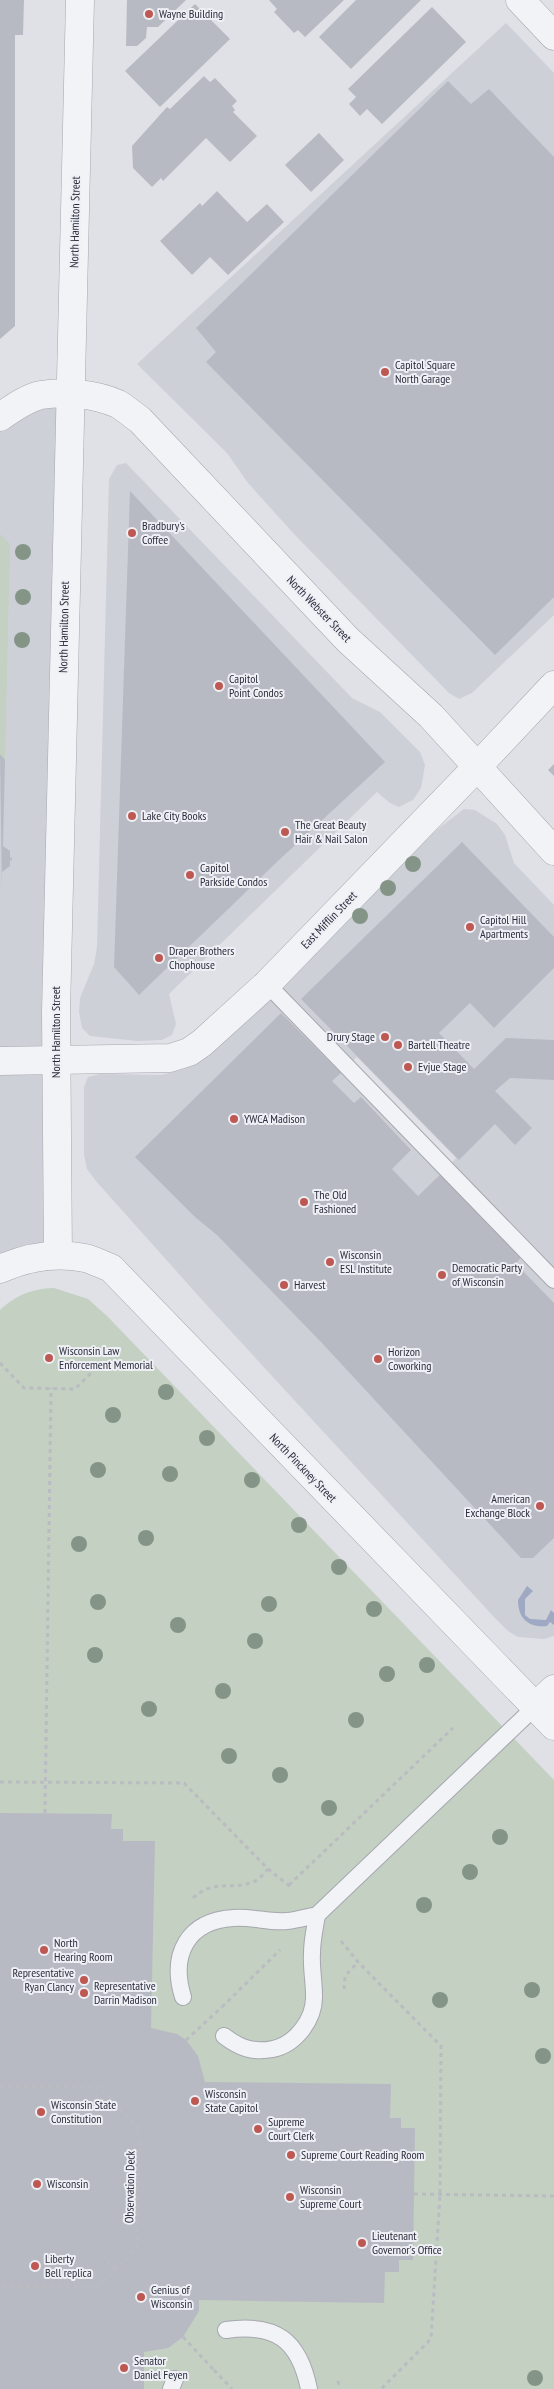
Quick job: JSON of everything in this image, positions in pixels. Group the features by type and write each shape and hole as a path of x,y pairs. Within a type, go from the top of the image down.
{"street":[{"name":"North Hamilton Street","path":"58,1255 56,1061 80,0"},
{"path":"520,0 554,36"},
{"name":"North Webster Street","path":"0,417 18,405 40,395 70,394 99,398 118,404 140,420 348,640 431,716 554,851"},
{"name":"East Mifflin Street","path":"56,1061 170,1058 189,1052 202,1043 267,984 554,685"},
{"path":"0,1062 56,1061"},
{"path":"0,1269 34,1257 58,1255"},
{"name":"North Pinckney Street","path":"58,1255 87,1258 111,1268 545,1698 554,1726"}],"lane":[{"path":"267,984 554,1280"},
{"path":"183,1997 177,1973 180,1955 191,1936 206,1924 233,1918 286,1921 317,1915 545,1698"},
{"path":"224,2036 247,2050 263,2051 280,2048 300,2033 310,2016 314,1997 312,1954 317,1915"},
{"path":"226,2330 251,2328 271,2331 285,2339 300,2357 309,2389"}],"path":[{"path":"0,1363 24,1388 75,1389 99,1365"},
{"path":"45,1813 51,1388"},
{"path":"0,1782 184,1783 268,1869 290,1887 453,1728"},
{"path":"335,1934 358,1962 441,2046 440,2195 431,2339 381,2389"},
{"path":"186,2040 267,1963"},
{"name":"Observation Deck","path":"0,2086 100,2088 140,2129 137,2249 96,2288 0,2286"},
{"path":"414,2194 554,2196"},
{"path":"102,2255 116,2270"},
{"path":"183,2337 232,2389"}],"shaded area":[{"name":"Capitol Square North Garage","path":"506,23 554,73 554,615 472,693 459,699 449,693 294,534 248,483 227,453 137,364"},
{"path":"70,393 58,1255 0,1269 0,417"},
{"path":"126,463 352,698 380,712 420,752 425,765 421,788 413,800 399,807 390,803 377,792 169,994 176,1024 172,1035 162,1040 137,1041 90,1036 82,1028 79,1012 80,998 94,964 97,947 109,479 117,465"},
{"path":"464,809 475,810 497,824 505,835 514,863 554,905 554,1636 544,1639 518,1637 508,1631 494,1617 203,1301 95,1180 87,1169 84,1155 84,1087 88,1077 100,1074 161,1075 184,1069 439,828","holes":["357,1057 456,1158 441,1173 341,1073"]}],"green space":[{"path":"0,534 10,544 5,760 0,754"},
{"path":"54,1288 88,1299 107,1316 554,1780 554,2389 0,2389 0,1310 12,1300 24,1294"}],"water":[{"path":"527,1586 533,1591 525,1599 525,1615 530,1619 546,1620 551,1610 554,1613 554,1625 550,1622 547,1626 534,1625 522,1617 518,1600"}],"building":[{"path":"0,0 24,0 23,35 15,35 15,326 0,339"},
{"name":"Wayne Building","path":"127,0 186,0 158,27 147,27 146,38 137,46 126,46"},
{"path":"269,0 344,0 305,37 298,30 294,33 274,12 277,9"},
{"path":"356,0 421,0 351,69 319,37"},
{"path":"195,4 230,39 160,107 125,71"},
{"path":"432,7 466,42 382,124 367,109 360,116 349,104 356,97 348,89"},
{"path":"204,76 210,82 215,78 237,101 232,106 235,110 233,112 257,136 230,162 206,138 163,181 161,178 152,187 133,168 132,146 167,107 170,109"},
{"name":"Capitol Square North Garage","path":"448,81 471,104 489,89 554,157 554,597 495,655 206,362 216,352 196,328"},
{"path":"319,133 344,160 311,192 285,165"},
{"path":"217,191 247,222 267,204 284,222 228,275 210,257 192,275 160,241 200,203 202,206"},
{"name":"Capitol Point Condos","path":"130,491 385,762 279,860 139,995 114,967"},
{"path":"0,754 5,760 3,846 10,851 10,866 2,872 2,894"},
{"path":"554,764 554,776 548,770"},
{"path":"462,842 554,937 554,968 494,1028 470,1003 439,1033 474,1069 506,1038 554,1040 554,1080 510,1078 495,1091 532,1128 515,1145 495,1124 459,1160 301,999"},
{"path":"281,1013 341,1073 332,1081 354,1103 361,1097 411,1150 392,1169 418,1196 444,1171 523,1254 516,1264 554,1303 554,1538 533,1558 521,1558 320,1341 217,1235 195,1217 135,1157"},
{"name":"Wisconsin State Capitol","path":"0,1813 112,1814 111,1829 123,1829 123,1841 155,1841 151,2028 177,2034 186,2040 198,2056 205,2082 391,2084 390,2118 401,2118 401,2128 415,2128 413,2260 399,2260 399,2272 385,2272 384,2303 199,2300 199,2311 183,2337 168,2348 144,2352 144,2389 0,2389"}],"place":[{"name":"Wayne Building","path":"149,14"},
{"name":"Capitol Square North Garage","path":"385,372"},
{"name":"Bradbury's Coffee","path":"132,533"},
{"name":"Capitol Point Condos","path":"219,686"},
{"name":"Lake City Books","path":"132,816"},
{"name":"The Great Beauty Hair & Nail Salon","path":"285,832"},
{"name":"Capitol Parkside Condos","path":"190,875"},
{"name":"Capitol Hill Apartments","path":"470,927"},
{"name":"Draper Brothers Chophouse","path":"159,958"},
{"name":"Drury Stage","path":"385,1037"},
{"name":"Bartell Theatre","path":"398,1045"},
{"name":"Evjue Stage","path":"408,1067"},
{"name":"YWCA Madison","path":"234,1119"},
{"name":"The Old Fashioned","path":"304,1202"},
{"name":"Wisconsin ESL Institute","path":"330,1262"},
{"name":"Democratic Party of Wisconsin","path":"442,1275"},
{"name":"Harvest","path":"284,1285"},
{"name":"Wisconsin Law Enforcement Memorial","path":"49,1358"},
{"name":"Horizon Coworking","path":"378,1359"},
{"name":"American Exchange Block","path":"540,1506"},
{"name":"North Hearing Room","path":"44,1950"},
{"name":"Representative Ryan Clancy","path":"84,1980"},
{"name":"Representative Darrin Madison","path":"84,1993"},
{"name":"Wisconsin State Capitol","path":"195,2101"},
{"name":"Wisconsin State Constitution","path":"41,2112"},
{"name":"Supreme Court Clerk","path":"258,2129"},
{"name":"Supreme Court Reading Room","path":"291,2155"},
{"name":"Wisconsin","path":"37,2184"},
{"name":"Wisconsin Supreme Court","path":"290,2197"},
{"name":"Lieutenant Governor's Office","path":"362,2243"},
{"name":"Liberty Bell replica","path":"35,2266"},
{"name":"Genius of Wisconsin","path":"141,2297"},
{"name":"Senator Daniel Feyen","path":"124,2368"}]}
